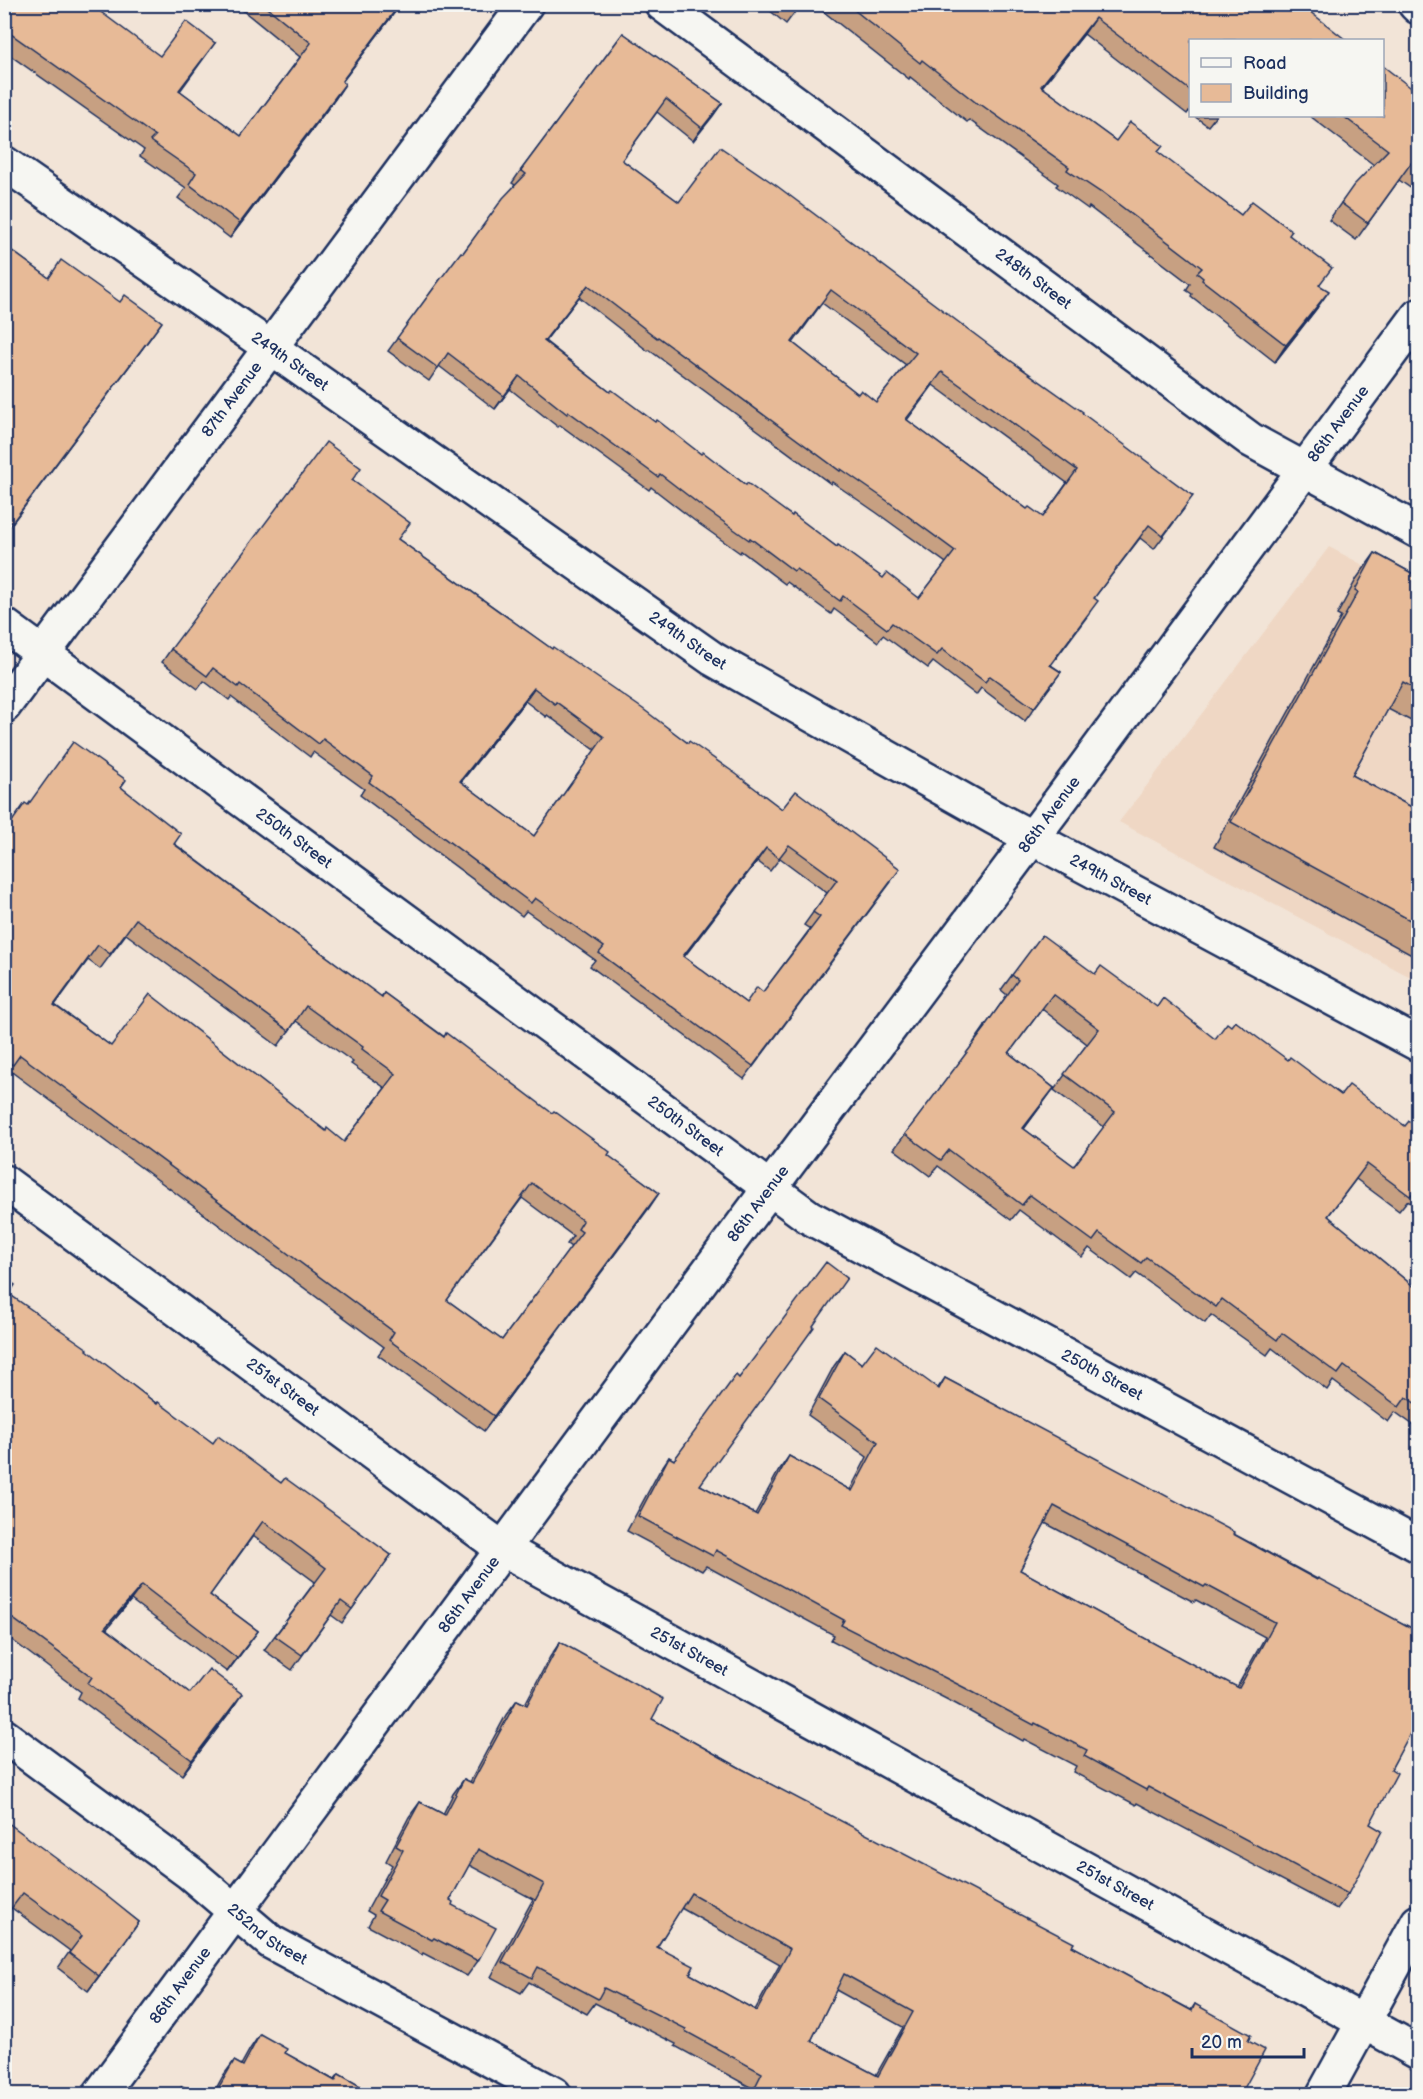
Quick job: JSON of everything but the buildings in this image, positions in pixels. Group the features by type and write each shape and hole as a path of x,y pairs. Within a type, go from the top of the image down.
{"street":[{"name":"87th Avenue","path":"4,706 526,4"},
{"name":"248th Street","path":"662,4 1251,440 1419,531"},
{"name":"249th Street","path":"4,163 712,659 1033,838 1419,1044"},
{"name":"86th Avenue","path":"100,2094 769,1189 1033,838 1419,316"},
{"name":"250th Street","path":"4,625 810,1217 1419,1545"},
{"name":"251st Street","path":"4,1182 503,1549 1419,2052"},
{"name":"252nd Street","path":"4,1736 190,1873 271,1942 554,2094"},
{"path":"1324,2094 1419,1922"}],"shaded area":[{"path":"1329,547 1418,594 1418,981 1119,822"}]}
